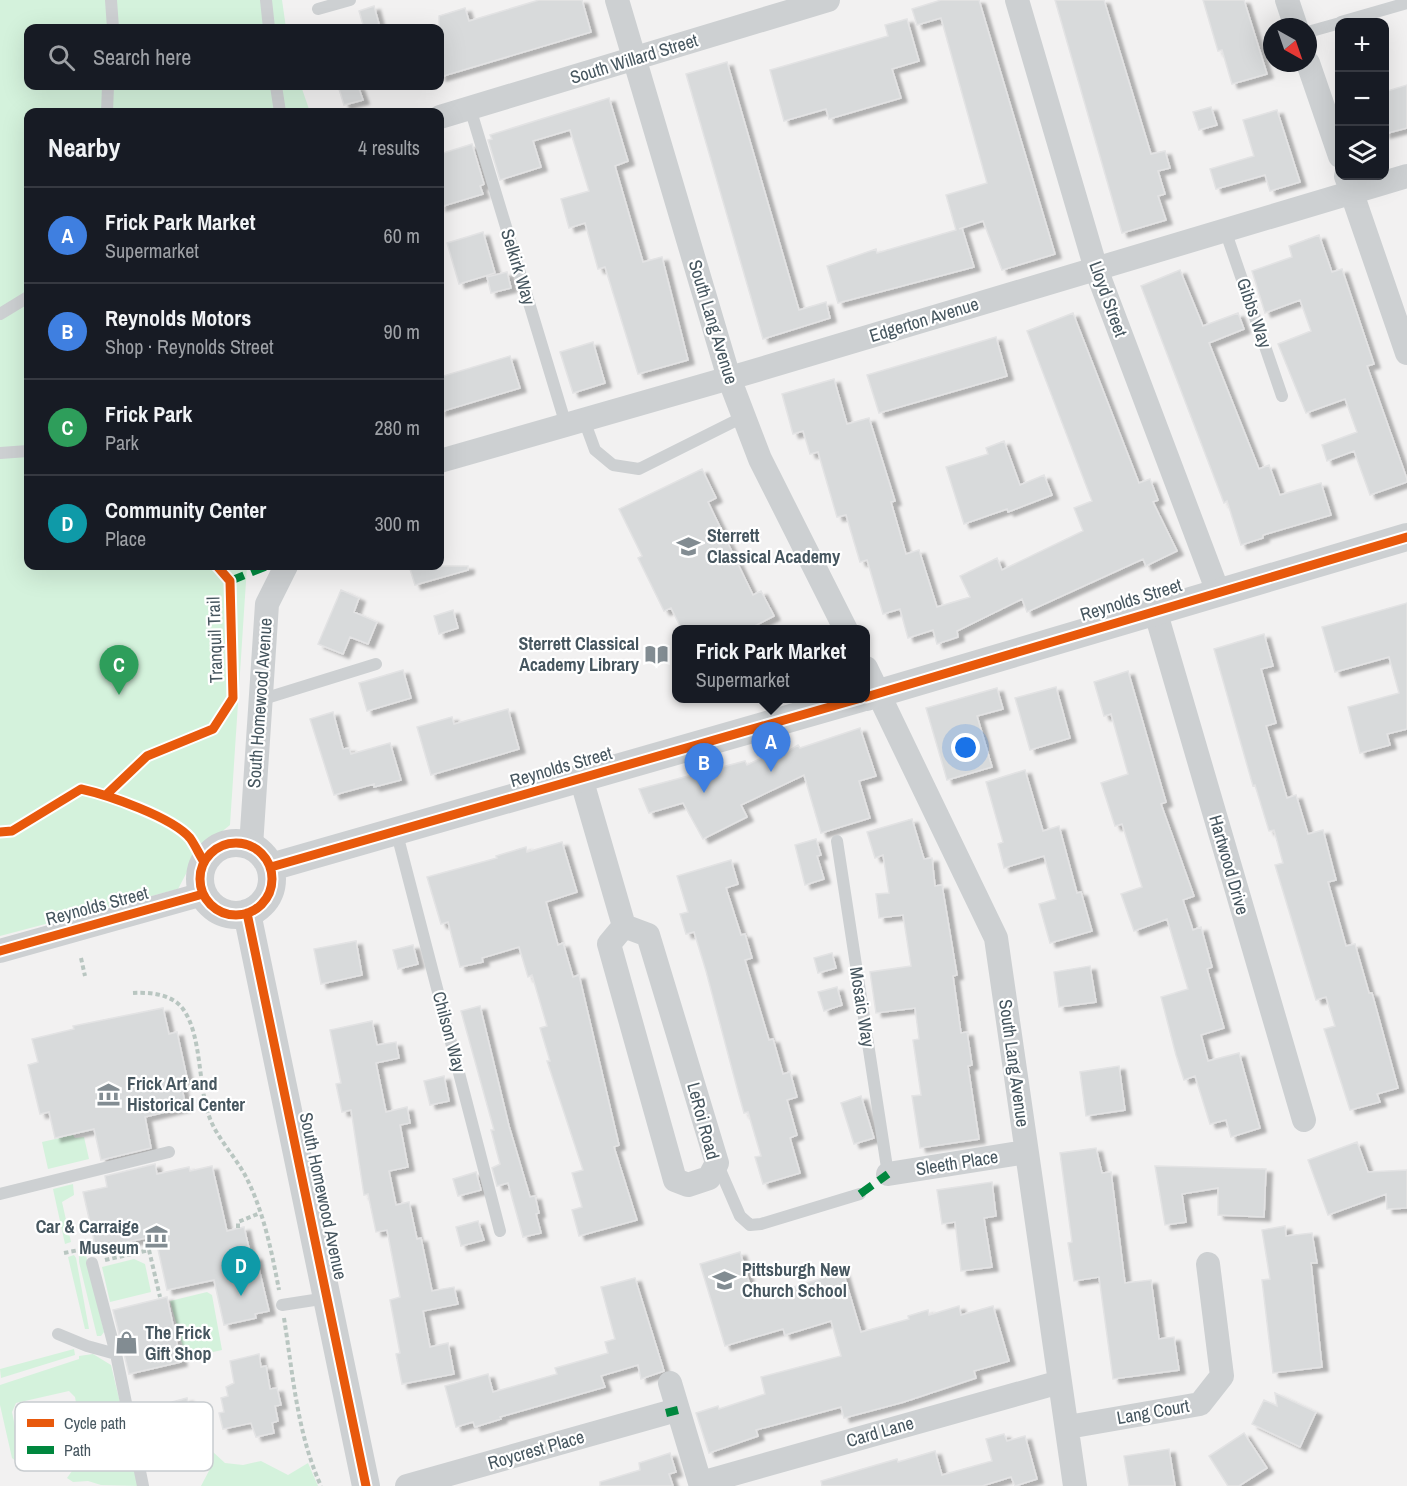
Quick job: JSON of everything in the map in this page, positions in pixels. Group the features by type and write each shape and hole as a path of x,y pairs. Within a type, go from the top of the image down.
{"street":[{"name":"South Lang Avenue","path":"617,0 729,378 743,417 760,459 843,625"},
{"name":"South Willard Street","path":"444,116 635,59 772,8 828,0"},
{"name":"Lloyd Street","path":"1017,0 1096,269 1218,592"},
{"path":"1287,0 1293,18"},
{"path":"1311,72 1335,141"},
{"name":"Edgerton Avenue","path":"444,460 729,378 1225,230 1349,184 1407,176"},
{"path":"1349,184 1407,353"},
{"name":"Reynolds Street","path":"870,695 1407,537"},
{"name":"South Homewood Avenue","path":"251,846 267,604 284,570"},
{"name":"Hartwood Drive","path":"1155,610 1304,1120"},
{"name":"South Lang Avenue","path":"870,700 996,938 1075,1486"},
{"name":"Reynolds Street","path":"271,867 397,834 581,778 844,703"},
{"path":"581,778 624,926"},
{"path":"236,842 251,846 263,854 271,867 273,880 270,892 263,904 247,914 228,914 216,909 203,894 201,870 212,852 224,845 236,842"},
{"name":"Reynolds Street","path":"0,951 203,894"},
{"name":"South Homewood Avenue","path":"247,914 366,1486"},
{"name":"LeRoi Road","path":"624,926 648,935 717,1164 709,1178 688,1185 675,1179 609,944 624,926"},
{"name":"Sleeth Place","path":"888,1174 1026,1152"},
{"name":"Lang Court","path":"1068,1427 1200,1404 1221,1376 1208,1263"},
{"name":"Card Lane","path":"701,1484 1060,1382"},
{"path":"670,1383 701,1484"},
{"name":"Roycrest Place","path":"406,1486 666,1413"}],"lane":[{"path":"111,0 113,24"},
{"path":"266,0 269,24"},
{"path":"318,9 350,0"},
{"path":"1357,18 1407,3"},
{"path":"1317,29 1335,24"},
{"path":"107,108 108,90"},
{"path":"277,90 279,108"},
{"name":"Selkirk Way","path":"470,108 575,422 595,450 613,465 639,469 743,417"},
{"name":"Gibbs Way","path":"1225,230 1282,396"},
{"path":"0,314 24,299"},
{"path":"0,453 24,451"},
{"path":"260,700 376,664"},
{"name":"Chilson Way","path":"397,834 500,1231"},
{"name":"Mosaic Way","path":"837,841 888,1174"},
{"path":"0,1194 169,1152"},
{"path":"717,1164 740,1216 750,1225 761,1224 860,1194"},
{"path":"92,1263 116,1354 126,1402"},
{"path":"282,1305 327,1298"},
{"path":"58,1334 87,1346 116,1354"},
{"path":"140,1471 143,1486"}],"path":[{"path":"81,958 85,976"},
{"path":"133,993 149,992 171,999 183,1008 191,1027 209,1117 247,1179 260,1213 282,1305 294,1395 312,1466 321,1486"},
{"path":"238,1228 238,1222 260,1213"},
{"path":"149,1250 160,1297"}],"green space":[{"path":"0,0 282,0 285,24 24,24 24,90 302,90 309,108 24,108 24,570 247,570 230,825 198,851 178,889 0,936"},
{"path":"73,1135 75,1138 84,1137 89,1159 48,1169 42,1142"},
{"path":"73,1184 74,1195 62,1202 71,1242 65,1244 53,1189"},
{"path":"85,1251 104,1332 101,1336 97,1336 79,1262 79,1252"},
{"path":"74,1255 89,1329 85,1329 68,1257"},
{"path":"134,1259 145,1264 151,1292 110,1302 102,1267"},
{"path":"207,1292 212,1295 222,1350 186,1358 170,1301"},
{"path":"74,1349 75,1355 1,1378 0,1369"},
{"path":"93,1354 111,1365 120,1402 76,1402 75,1397 69,1391 15,1402 12,1412 15,1426 15,1460 12,1458 0,1405 0,1385 79,1359 79,1356"},
{"path":"213,1452 225,1463 243,1465 261,1461 288,1475 308,1463 318,1486 201,1486 209,1471 213,1471"},
{"path":"72,1471 136,1471 140,1486 101,1485 88,1481 73,1482 67,1478"}],"building":[{"path":"539,0 582,0 591,32 444,76 444,24 439,24 439,16 465,8 469,21"},
{"path":"941,0 979,0 1055,254 1002,270 983,221 962,228 974,267 838,303 827,266 876,249 877,253 956,230 946,195 987,183 941,18 917,25 912,9"},
{"path":"1055,0 1104,0 1151,154 1165,151 1170,168 1158,171 1165,194 1158,196 1166,220 1122,233"},
{"path":"1203,0 1244,0 1263,61 1263,72 1267,74 1232,84 1222,50 1218,51"},
{"path":"374,6 379,24 363,24 359,11"},
{"path":"907,19 919,61 892,69 901,98 829,119 826,109 784,121 770,70 888,36 885,25"},
{"path":"727,62 799,310 826,302 830,318 763,339 686,74"},
{"path":"1407,85 1407,128 1389,133 1389,126 1389,90"},
{"path":"339,90 359,90 363,100 344,105"},
{"path":"609,98 628,161 615,166 643,262 662,257 688,360 638,374 605,267 598,269 585,223 569,228 561,199 589,191 570,130 533,141 541,167 500,180 488,140 492,139 490,135"},
{"path":"1211,107 1217,125 1199,130 1193,112"},
{"path":"1277,110 1300,182 1270,191 1265,175 1216,189 1210,169 1254,156 1243,120"},
{"path":"472,144 484,184 480,186 483,194 444,206 444,153"},
{"path":"483,232 495,273 459,284 447,243"},
{"path":"1319,235 1332,272 1342,269 1374,364 1367,366 1407,479 1407,482 1370,495 1354,451 1327,461 1322,445 1357,432 1345,399 1306,413 1278,344 1311,331 1300,300 1265,313 1252,271 1292,257 1289,246"},
{"path":"1180,270 1203,326 1238,313 1244,329 1209,343 1259,469 1269,465 1280,495 1321,483 1331,515 1263,535 1263,538 1241,545 1227,501 1224,503 1141,286"},
{"path":"507,272 511,288 491,293 487,277"},
{"path":"1073,313 1139,483 1150,479 1158,500 1153,502 1177,551 1146,566 1143,559 1027,612 1022,599 957,631 958,637 937,644 933,630 908,638 900,609 883,614 867,560 860,562 846,515 837,517 818,452 810,454 803,431 793,434 782,394 834,379 847,424 869,418 895,501 891,502 906,554 919,550 937,607 970,597 960,576 997,558 1002,570 1083,531 1074,508 1092,501 1027,331"},
{"path":"996,337 1007,376 879,413 867,375"},
{"path":"593,342 605,383 573,393 560,352"},
{"path":"510,356 520,388 444,411 444,376"},
{"path":"1004,441 1020,485 1044,475 1052,495 1008,512 1007,509 964,524 946,467 988,454 986,448"},
{"name":"Sterrett Classical Academy","path":"702,469 716,498 708,502 753,595 761,591 774,616 757,625 680,625 671,608 664,611 638,558 642,556 619,509"},
{"path":"444,566 468,566 468,570 415,585 410,570 444,570"},
{"path":"341,590 359,598 354,612 377,622 368,644 350,637 343,654 318,644"},
{"path":"1407,603 1407,729 1387,734 1390,745 1360,753 1348,707 1399,693 1389,657 1335,672 1322,627"},
{"path":"453,610 458,628 439,634 434,616"},
{"path":"1264,634 1273,666 1261,669 1276,723 1266,726 1287,798 1296,795 1308,834 1323,830 1336,880 1328,882 1346,946 1355,944 1369,993 1372,993 1398,1088 1377,1094 1380,1102 1350,1110 1324,1029 1335,1026 1326,997 1316,1000 1275,865 1283,863 1274,830 1269,831 1255,785 1253,786 1214,649"},
{"path":"403,670 411,698 367,711 359,683"},
{"path":"1128,671 1166,802 1161,804 1194,896 1183,900 1193,930 1201,927 1212,967 1207,969 1224,1028 1201,1035 1208,1061 1239,1053 1260,1128 1231,1137 1226,1120 1210,1124 1195,1076 1184,1080 1176,1055 1161,997 1188,989 1167,919 1134,931 1121,894 1142,887 1122,824 1115,826 1101,783 1128,774 1111,714 1104,716 1094,682"},
{"path":"1056,687 1070,738 1030,750 1015,698"},
{"path":"997,688 1003,709 977,716 992,767 947,780 926,708"},
{"path":"508,709 519,749 431,775 417,727 452,717 454,724"},
{"path":"333,712 343,749 349,748 351,754 390,743 401,780 374,787 374,784 334,795 310,719"},
{"path":"860,728 876,776 859,781 870,818 821,833 804,775 741,805 747,817 703,839 683,803 649,813 639,789 745,761 747,765 774,752 777,758 798,745 800,748"},
{"path":"1025,770 1043,831 1059,826 1077,893 1081,892 1092,931 1050,943 1039,904 1056,899 1044,856 1004,868 998,844 1003,842 986,782"},
{"path":"912,819 924,859 932,858 935,886 942,885 957,975 953,976 961,1033 967,1032 972,1065 968,1066 979,1139 920,1148 912,1096 921,1095 913,1040 919,1039 915,1008 876,1013 870,972 911,966 903,915 879,918 876,894 889,893 883,855 875,858 867,832"},
{"path":"816,839 821,855 817,856 824,879 805,885 795,845"},
{"path":"562,842 577,892 546,902 558,945 563,943 573,977 579,975 619,1145 614,1147 637,1220 579,1236 572,1210 582,1207 572,1173 583,1170 547,1061 550,1061 540,1028 547,1026 532,975 528,977 519,947 482,958 483,962 460,967 448,922 441,924 427,877 497,858 496,856 526,847 527,852"},
{"path":"731,860 738,884 726,888 741,935 745,934 752,958 745,960 769,1040 773,1039 783,1074 790,1072 797,1097 787,1100 797,1135 790,1138 800,1173 763,1184 755,1157 761,1156 748,1112 744,1113 706,971 694,932 686,934 680,914 688,912 677,876"},
{"path":"356,941 362,975 321,984 314,949"},
{"path":"413,945 418,964 398,969 393,950"},
{"path":"832,953 836,968 818,973 814,958"},
{"path":"1090,966 1096,1002 1059,1007 1054,972"},
{"path":"837,987 842,1005 824,1011 818,992"},
{"path":"480,1006 509,1126 530,1197 535,1196 539,1213 536,1214 541,1233 523,1237 508,1183 497,1186 492,1168 500,1164 491,1130 494,1130 461,1011"},
{"name":"Frick Art and Historical Center","path":"163,1008 169,1034 177,1032 187,1078 180,1080 186,1107 145,1117 151,1148 101,1160 94,1129 55,1138 49,1112 40,1114 28,1065 38,1062 32,1039 74,1029 73,1026"},
{"path":"372,1021 377,1045 396,1042 399,1058 376,1063 386,1112 407,1107 410,1123 400,1125 408,1167 389,1171 396,1205 409,1202 417,1239 421,1238 432,1291 454,1287 458,1304 423,1311 430,1347 448,1343 454,1374 402,1384 396,1354 400,1353 390,1300 400,1297 387,1230 376,1232 368,1194 364,1195 351,1110 342,1112 336,1084 341,1083 330,1030"},
{"path":"1119,1066 1125,1110 1086,1116 1080,1072"},
{"path":"444,1076 449,1101 430,1105 424,1081"},
{"path":"861,1096 874,1138 854,1144 841,1103"},
{"path":"1357,1142 1368,1172 1407,1170 1407,1208 1387,1209 1386,1194 1328,1215 1308,1160"},
{"path":"1096,1148 1102,1173 1111,1172 1125,1283 1151,1280 1159,1339 1174,1337 1179,1370 1113,1379 1099,1277 1074,1281 1068,1243 1072,1242 1060,1153"},
{"path":"155,1164 157,1174 189,1167 190,1171 212,1166 227,1231 244,1227 251,1257 256,1256 269,1311 255,1314 256,1318 224,1325 214,1280 167,1290 155,1236 96,1249 83,1192 107,1187 105,1176"},
{"path":"1155,1166 1266,1169 1264,1217 1218,1215 1218,1188 1182,1194 1186,1222 1165,1225"},
{"path":"476,1172 481,1190 458,1196 453,1179"},
{"path":"992,1182 996,1216 984,1218 992,1267 961,1271 955,1222 942,1224 937,1190"},
{"path":"478,1221 484,1240 461,1246 456,1227"},
{"path":"1285,1226 1286,1236 1312,1233 1317,1263 1311,1263 1322,1367 1273,1373 1262,1280 1270,1279 1262,1230"},
{"path":"740,1252 754,1299 843,1272 861,1332 909,1319 908,1316 928,1310 929,1315 959,1306 961,1315 993,1306 1009,1361 974,1371 976,1378 904,1402 844,1418 841,1407 756,1430 758,1436 709,1453 696,1413 718,1406 719,1409 765,1394 761,1377 841,1356 831,1321 785,1335 783,1329 725,1346 700,1264"},
{"path":"635,1278 664,1371 641,1379 638,1365 601,1376 605,1387 500,1417 501,1419 475,1427 473,1422 456,1427 445,1386 488,1374 493,1392 557,1374 555,1368 608,1353 605,1342 615,1339 601,1287"},
{"path":"167,1297 181,1362 129,1374 113,1310"},
{"path":"259,1354 261,1367 266,1366 270,1389 277,1388 281,1405 275,1406 278,1421 272,1423 274,1433 256,1437 251,1423 223,1429 219,1413 224,1412 221,1398 228,1396 226,1387 234,1383 230,1361"},
{"path":"1275,1393 1316,1412 1300,1447 1252,1424 1264,1400 1277,1406"},
{"path":"187,1398 188,1402 172,1402"},
{"path":"1244,1433 1267,1468 1239,1486 1228,1486 1209,1456"},
{"path":"1004,1434 1007,1441 1025,1436 1037,1479 1015,1486 1011,1477 982,1486 822,1486 821,1481 897,1459 898,1462 935,1451 942,1475 992,1461 986,1439"},
{"path":"1169,1449 1175,1486 1129,1486 1124,1456"},
{"path":"670,1453 676,1472 669,1474 673,1486 600,1486 600,1482 640,1470 639,1463"}],"marked path":[{"path":"230,581 257,570"},
{"path":"860,1194 888,1174"},
{"path":"666,1413 678,1410"}],"cycle path":[{"path":"870,696 1407,537"},
{"name":"Tranquil Trail","path":"107,794 147,756 213,729 233,698 230,581 220,570"},
{"path":"271,867 844,703"},
{"path":"0,832 12,831 81,789 107,796 169,822 190,838 204,862"},
{"path":"236,843 256,849 266,859 272,879 266,899 256,909 236,915 216,909 206,899 200,879 206,859 216,849 236,843"},
{"path":"0,951 203,894"},
{"path":"247,913 366,1486"}],"place":[{"name":"Sterrett Classical Academy","path":"689,546"},
{"name":"Sterrett Classical Academy Library","path":"657,654"},
{"name":"Frick Park","path":"119,695"},
{"name":"Frick Park Market","path":"771,772"},
{"name":"Reynolds Motors","path":"704,793"},
{"name":"Frick Art and Historical Center","path":"109,1094"},
{"name":"Car & Carraige Museum","path":"157,1237"},
{"name":"Pittsburgh New Church School","path":"724,1280"},
{"name":"Community Center","path":"241,1296"},
{"name":"The Frick Gift Shop","path":"127,1343"}]}
